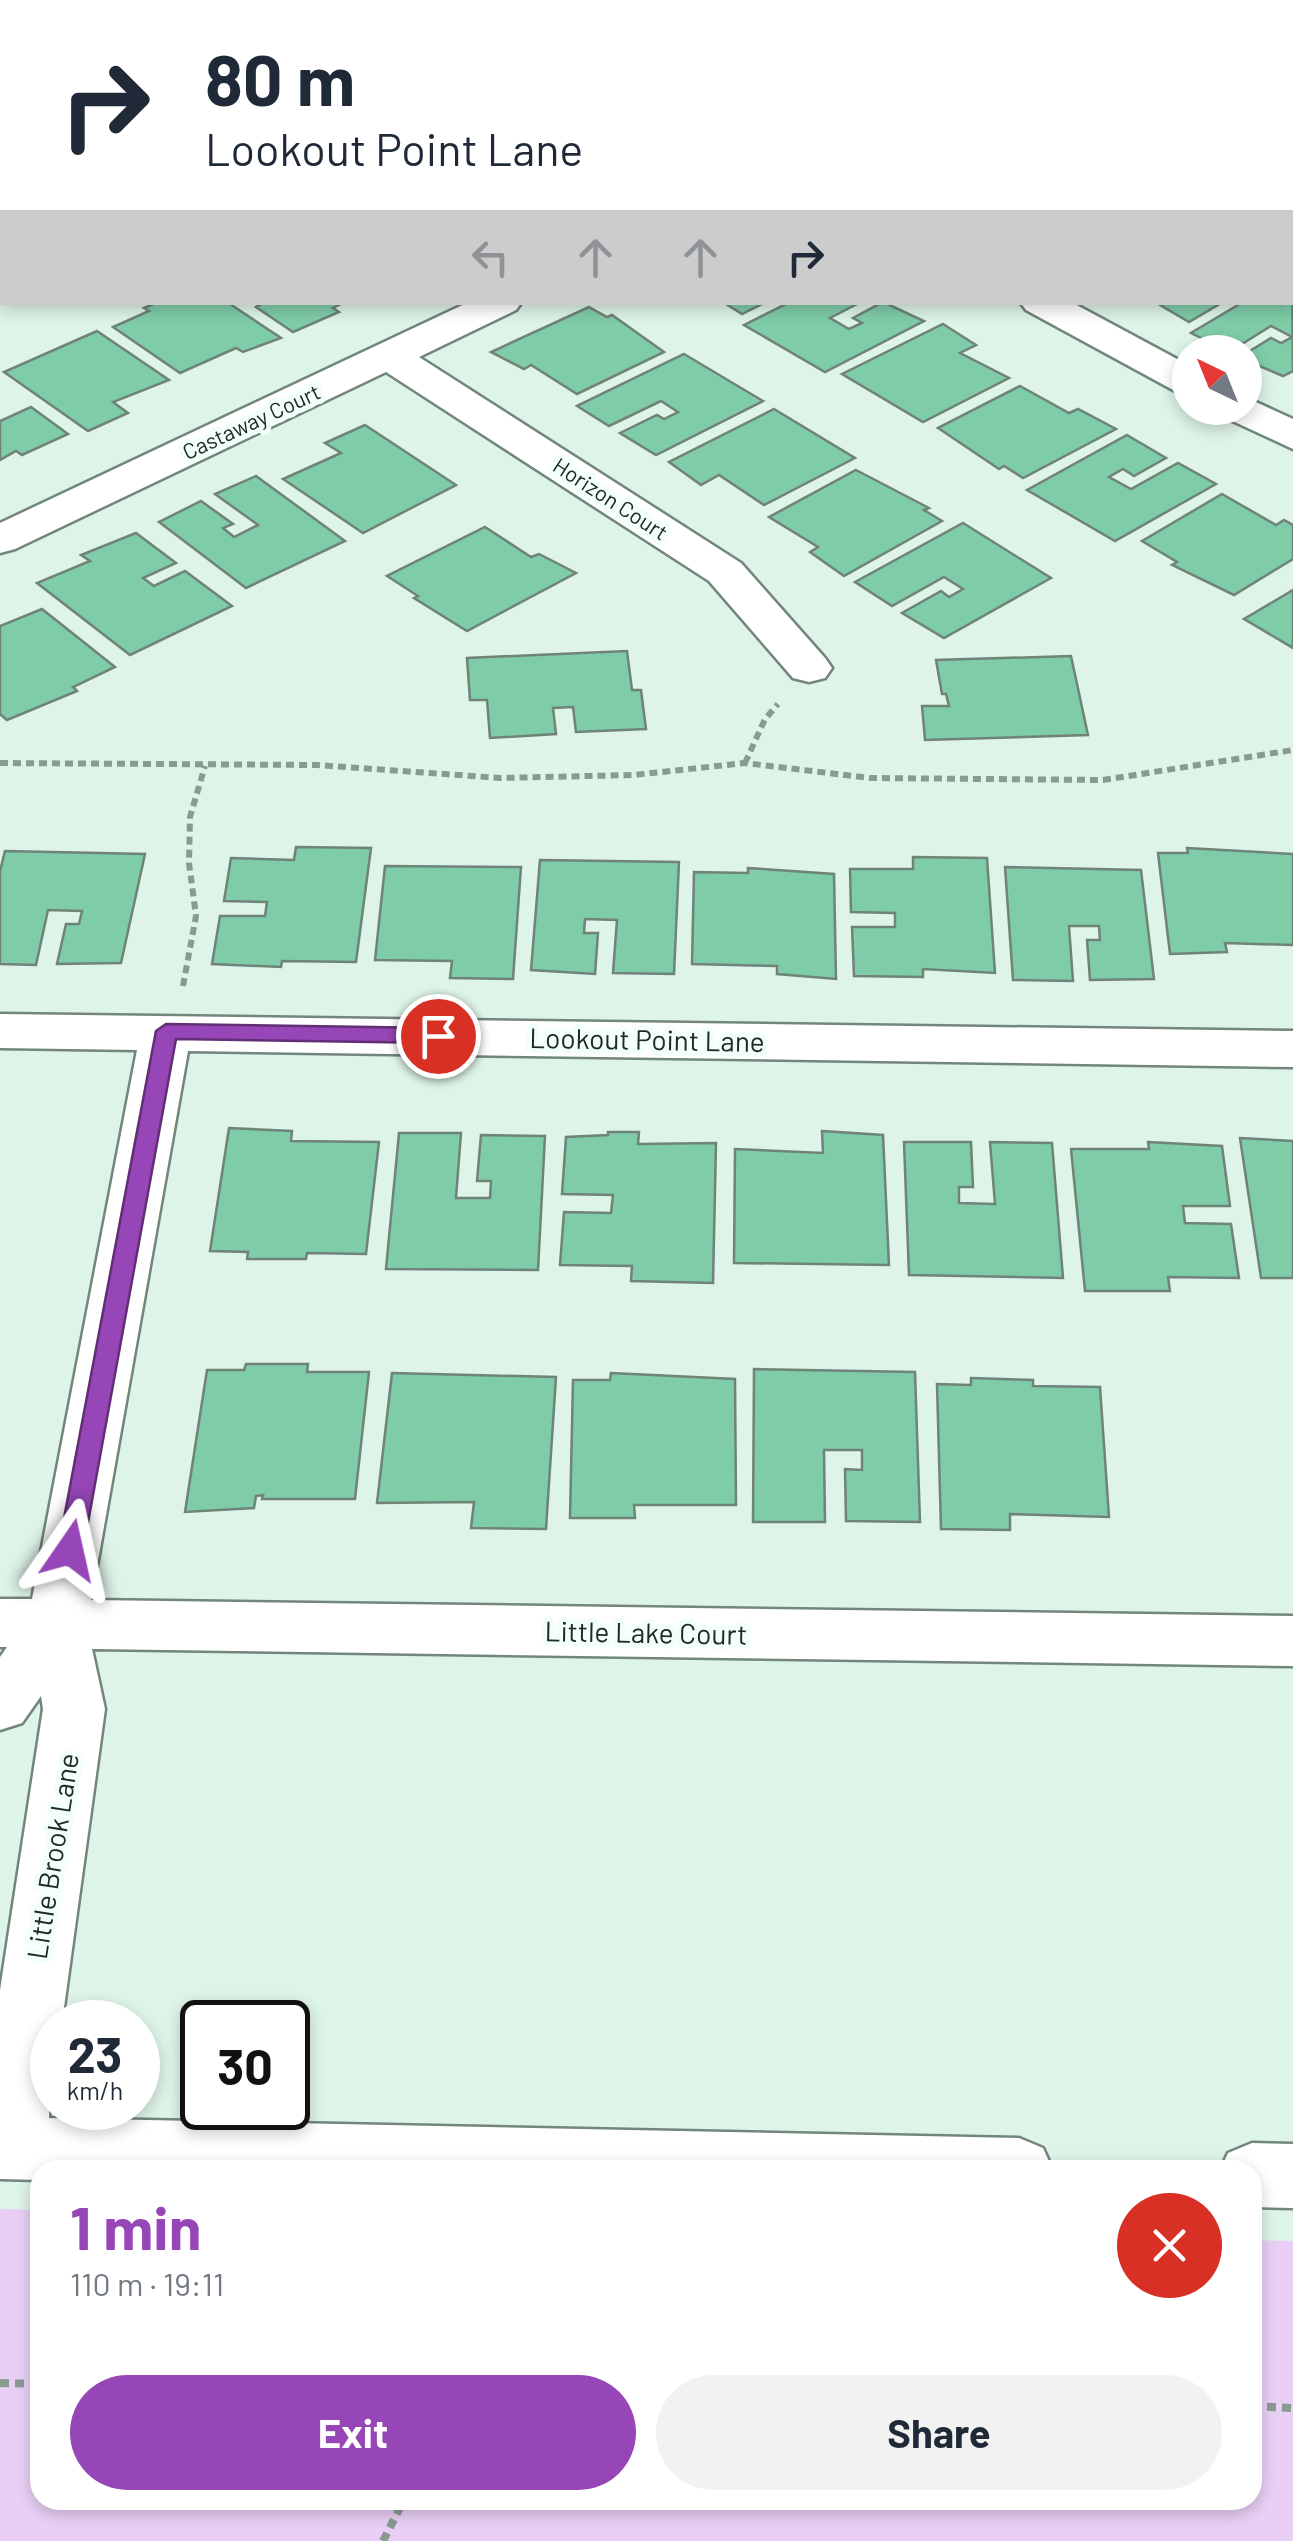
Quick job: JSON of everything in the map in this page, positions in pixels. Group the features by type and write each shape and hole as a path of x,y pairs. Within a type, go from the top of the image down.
{"street":[{"name":"Castaway Court","path":"0,540 496,305"},
{"path":"1046,305 1172,372"},
{"name":"Horizon Court","path":"389,356 725,572 809,668"},
{"path":"1262,420 1293,436"},
{"name":"Lookout Point Lane","path":"0,1031 1293,1048"},
{"name":"Little Brook Lane","path":"0,1704 28,1623 166,1031"},
{"name":"Little Brook Lane","path":"5,2148 74,1709 28,1623"},
{"name":"Little Lake Court","path":"28,1623 1293,1641"},
{"path":"5,2148 558,2160"},
{"path":"1262,2175 1293,2176"}],"path":[{"path":"745,763 765,719 809,668"},
{"path":"0,763 316,765 500,778 634,775 745,763 870,778 1103,780 1293,750"},
{"path":"166,1031 179,1012 196,916 189,864 190,817 205,766"},
{"path":"0,2383 30,2384"},
{"path":"1262,2406 1293,2408"},
{"path":"383,2541 399,2510"}],"shaded area":[{"path":"0,2209 30,2210 30,2510 1262,2510 1262,2240 1293,2241 1293,2541 0,2541"}],"building":[{"path":"232,305 281,338 243,352 236,348 180,373 113,327 149,311 144,308"},
{"path":"339,305 333,308 339,312 293,332 256,307"},
{"path":"728,305 760,305 742,314"},
{"path":"784,305 855,305 830,318 849,329 862,323 853,318 877,305 889,305 924,321 825,372 744,325"},
{"path":"1160,305 1218,305 1189,322"},
{"path":"1238,305 1292,305 1293,371 1283,376 1262,367 1262,344 1271,338 1281,343 1292,337 1271,326 1256,335 1191,333"},
{"path":"589,307 607,317 612,315 664,352 577,394 531,365 524,369 491,352"},
{"path":"943,324 976,345 960,353 1009,378 923,422 842,374"},
{"path":"97,331 169,380 113,402 128,413 88,431 4,372"},
{"path":"684,354 763,401 656,455 620,433 657,415 664,419 678,412 661,401 609,426 577,406"},
{"path":"1020,386 1069,413 1078,409 1116,429 1023,478 1004,466 999,469 938,428"},
{"path":"31,407 68,434 22,455 16,451 0,460 0,421"},
{"path":"774,409 855,458 764,505 719,475 701,485 669,462"},
{"path":"365,425 456,485 363,533 283,479 341,453 325,443"},
{"path":"1127,435 1166,458 1134,476 1123,469 1109,477 1131,489 1178,463 1216,484 1115,541 1027,490"},
{"path":"856,470 929,508 924,510 942,521 844,576 810,552 818,547 769,517"},
{"path":"256,476 345,541 246,588 159,522 201,501 233,524 223,528 234,537 258,525 215,494"},
{"path":"1222,494 1276,525 1284,520 1293,525 1293,559 1234,595 1172,565 1177,562 1142,541"},
{"path":"963,523 1051,578 944,638 902,613 941,591 949,597 963,589 944,577 892,606 855,582"},
{"path":"485,527 531,557 539,554 576,573 467,631 387,576"},
{"path":"136,533 176,563 143,578 154,586 185,571 232,606 130,655 37,583 90,561 81,555"},
{"path":"1293,590 1293,648 1244,619"},
{"path":"42,609 115,667 73,687 77,691 7,720 0,714 0,626"},
{"path":"627,651 632,690 641,690 646,729 576,732 573,707 553,708 556,734 490,738 487,700 470,700 467,658"},
{"path":"1071,656 1088,735 925,740 922,706 949,706 946,694 942,694 936,660"},
{"path":"296,847 371,848 356,962 282,961 281,967 212,964 220,916 265,916 267,902 224,901 231,858 294,860"},
{"path":"1187,848 1293,854 1293,945 1225,943 1227,952 1170,954 1158,853 1188,853"},
{"path":"5,851 145,854 121,963 57,964 66,924 79,924 82,911 48,910 36,965 0,964 0,871"},
{"path":"913,857 987,858 995,973 923,969 923,977 854,976 852,927 895,927 895,913 851,912 850,869 913,869"},
{"path":"540,860 679,862 674,974 613,973 617,920 585,919 584,933 598,933 595,974 531,970"},
{"path":"385,866 521,867 513,979 450,978 452,961 375,960"},
{"path":"1005,867 1141,870 1154,979 1090,980 1087,940 1100,940 1099,926 1069,926 1073,981 1013,980"},
{"path":"748,868 834,874 836,979 777,974 777,966 692,964 694,872 748,873"},
{"path":"229,1128 292,1131 291,1141 379,1142 366,1254 307,1253 306,1259 247,1259 248,1252 210,1251"},
{"path":"822,1131 883,1135 889,1265 734,1263 735,1149 823,1153"},
{"path":"639,1132 638,1144 716,1143 713,1283 631,1281 632,1266 560,1265 564,1212 611,1213 613,1195 562,1194 566,1137"},
{"path":"399,1133 461,1133 456,1198 490,1198 491,1181 477,1181 481,1135 545,1136 538,1270 386,1269"},
{"path":"1240,1138 1293,1141 1293,1278 1261,1278"},
{"path":"904,1142 971,1142 973,1187 959,1187 959,1203 995,1204 990,1142 1052,1143 1063,1278 909,1275"},
{"path":"1148,1142 1222,1146 1230,1206 1183,1206 1185,1223 1231,1224 1239,1278 1168,1277 1170,1291 1085,1291 1071,1149 1149,1149"},
{"path":"246,1364 308,1364 307,1372 369,1372 355,1499 262,1499 263,1495 256,1496 254,1508 185,1512 207,1370 244,1370"},
{"path":"754,1369 915,1372 920,1522 846,1521 845,1469 862,1470 862,1450 824,1450 825,1522 753,1522"},
{"path":"392,1373 556,1377 546,1529 471,1528 474,1502 377,1503"},
{"path":"611,1373 735,1379 736,1505 634,1505 635,1518 570,1518 573,1380 610,1380"},
{"path":"971,1378 1033,1380 1033,1386 1100,1387 1109,1517 1010,1514 1010,1530 941,1529 937,1384 971,1385"}],"route":[{"path":"70,1550 166,1031 438,1036"}]}
